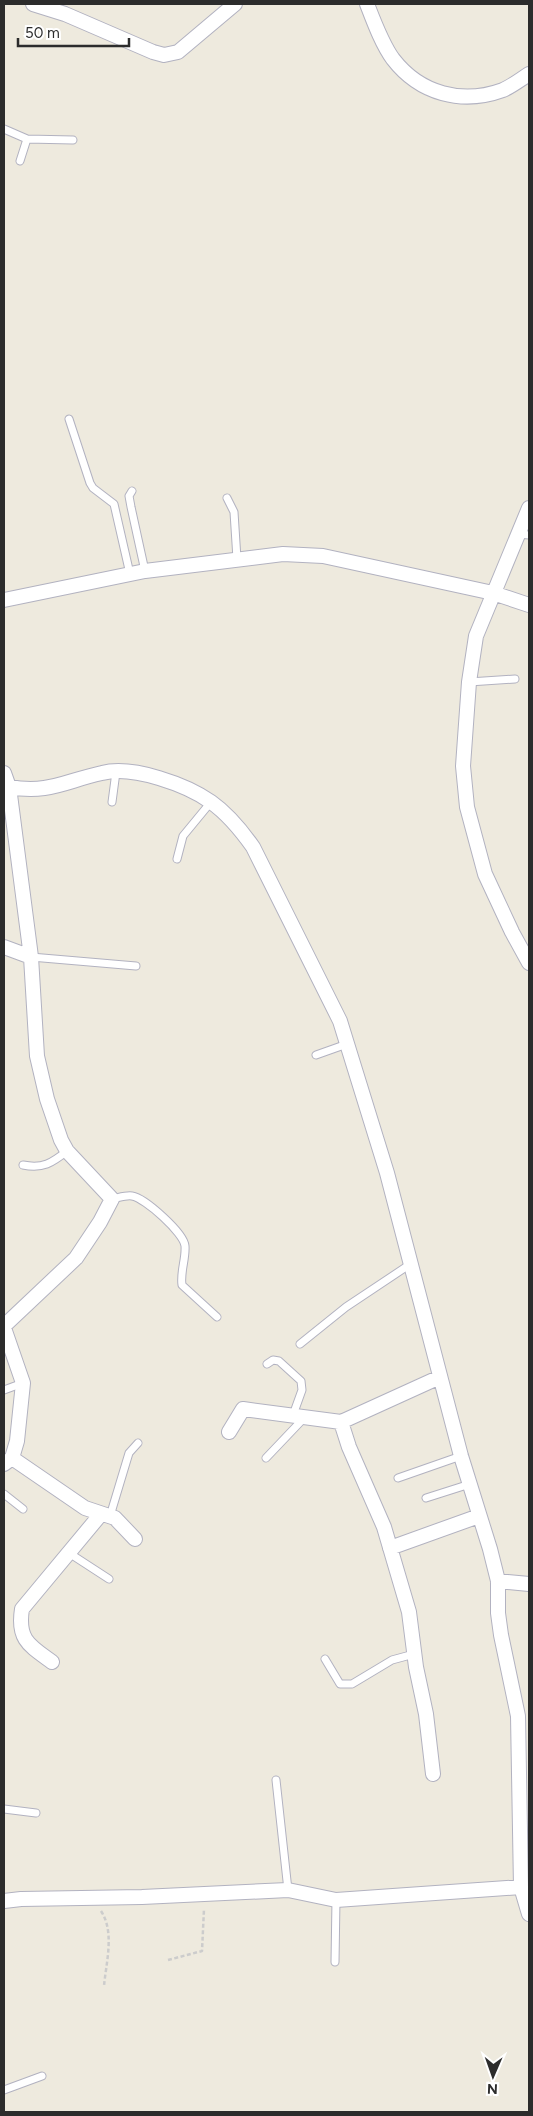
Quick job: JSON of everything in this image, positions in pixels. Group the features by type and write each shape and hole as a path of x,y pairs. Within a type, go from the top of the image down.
{"street":[{"path":"33,4 65,14 164,55 178,52 235,4"},
{"path":"367,4 393,58 412,79 428,89 446,95 480,96 504,90 529,74"},
{"path":"529,508 524,534 493,593 476,636 469,682 463,766 464,790 485,874 512,932 529,962"},
{"path":"4,600 145,571 283,554 323,556 493,593 529,605"},
{"path":"9,787 29,790 53,788 104,772 133,773 161,779 211,802 239,827 253,847 340,1021 412,1263 440,1377 498,1582 498,1613 518,1716 521,1887 529,1914"},
{"path":"4,773 9,787 31,957 37,1056 47,1099 61,1140 68,1151 112,1199 100,1222 76,1258 4,1327 22,1383 17,1441 8,1461 85,1508 105,1515 135,1539"},
{"path":"4,947 31,957"},
{"path":"229,1432 243,1409 341,1422 440,1377"},
{"path":"341,1422 346,1441 384,1527 410,1612 414,1654 426,1714 433,1774"},
{"path":"52,1662 24,1638 20,1618 26,1602 68,1552 105,1515"},
{"path":"390,1548 479,1516"},
{"path":"498,1582 529,1584"},
{"path":"4,1901 204,1895 288,1890 336,1900 521,1887"}],"lane":[{"path":"4,129 27,138 73,140"},
{"path":"20,161 27,138"},
{"path":"69,419 90,483 93,488 114,504 130,574"},
{"path":"132,491 129,496 145,571"},
{"path":"227,498 234,512 236,559"},
{"path":"469,682 515,679"},
{"path":"112,802 116,772"},
{"path":"177,859 183,836 211,802"},
{"path":"31,957 136,966"},
{"path":"316,1055 347,1044"},
{"path":"23,1165 42,1167 51,1164 68,1151"},
{"path":"112,1199 131,1196 136,1198 153,1209 181,1236 185,1247 182,1285 217,1317"},
{"path":"300,1344 346,1307 412,1263"},
{"path":"266,1458 299,1416 302,1390 301,1381 279,1361 273,1360 267,1364"},
{"path":"4,1390 22,1383"},
{"path":"105,1515 125,1473 129,1453 138,1443"},
{"path":"398,1478 462,1456"},
{"path":"426,1498 470,1484"},
{"path":"4,1494 23,1509"},
{"path":"68,1552 109,1579"},
{"path":"325,1659 340,1684 345,1685 352,1684 392,1660 414,1654"},
{"path":"276,1780 288,1890"},
{"path":"4,1809 36,1813"},
{"path":"335,1962 336,1900"},
{"path":"4,2090 42,2076"}],"path":[{"path":"168,1960 202,1951 204,1895"},
{"path":"92,1898 108,1925 104,1986"}]}
